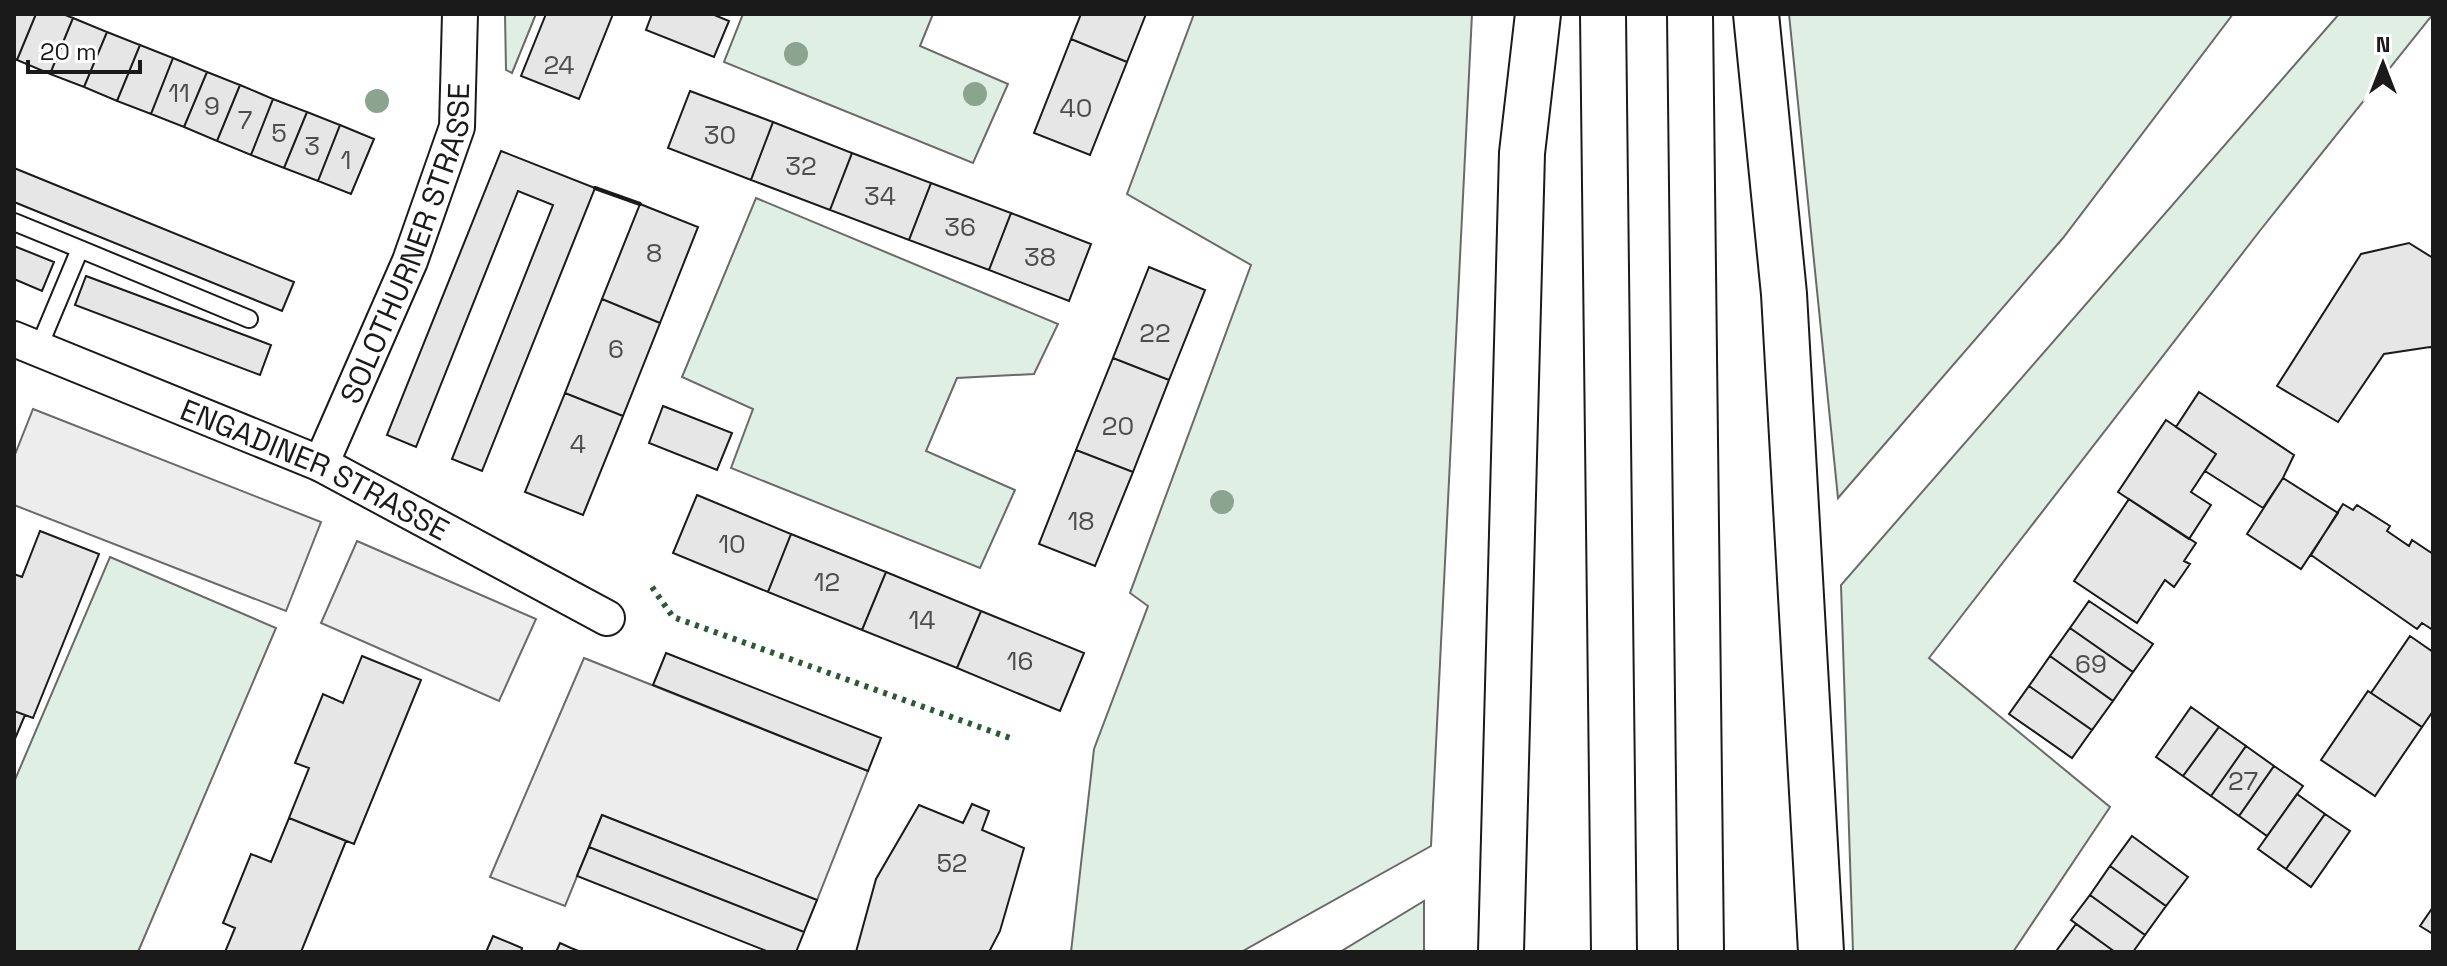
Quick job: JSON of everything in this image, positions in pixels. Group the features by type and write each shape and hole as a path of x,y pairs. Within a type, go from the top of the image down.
{"highway":[{"path":"1501,952 1522,153 1538,14"},
{"path":"1603,14 1614,952"},
{"path":"1690,14 1701,952"},
{"path":"1756,14 1784,294 1821,952"}],"street":[{"name":"SOLOTHURNER STRASSE","path":"321,464 410,261 457,127 460,14"},
{"name":"ENGADINER STRASSE","path":"26,344 321,464 607,618"}],"lane":[{"path":"14,222 249,319"},
{"path":"26,344 80,249"}],"green space":[{"path":"505,14 536,14 512,73 506,70"},
{"path":"743,14 933,14 920,46 1008,84 973,163 724,62"},
{"path":"1194,14 1472,14 1431,846 1241,952 1071,952 1094,749 1148,606 1130,593 1251,265 1127,194"},
{"path":"1789,14 2233,14 2063,238 1838,498"},
{"path":"2339,14 2433,14 2262,228 1929,658 2110,807 2013,952 1853,952 1841,585"},
{"path":"756,198 1058,324 1034,374 957,378 926,451 1015,490 980,568 731,468 753,409 682,377"},
{"path":"110,557 276,628 138,952 14,952 14,782"},
{"path":"1424,901 1424,952 1340,952"}],"shaded area":[{"path":"33,409 321,522 286,611 14,505 14,457"},
{"path":"357,541 536,619 499,701 321,623"},
{"path":"584,658 868,771 817,900 602,815 565,906 490,877"}],"building":[{"path":"14,14 36,14 17,60 14,59"},
{"path":"36,14 63,14 73,18 50,74 17,60"},
{"path":"546,14 613,14 579,99 521,76"},
{"path":"652,14 712,14 729,21 714,57 646,30"},
{"path":"1081,14 1146,14 1127,62 1071,39"},
{"path":"73,18 107,32 84,87 50,74"},
{"path":"107,32 140,45 117,101 84,87"},
{"path":"1071,39 1127,62 1090,155 1034,133"},
{"path":"140,45 173,58 151,114 117,101"},
{"path":"173,58 207,72 184,127 151,114"},
{"path":"207,72 240,85 217,141 184,127"},
{"path":"240,85 273,99 251,155 217,141"},
{"path":"690,91 773,122 751,180 668,148"},
{"path":"273,99 307,112 284,168 251,155"},
{"path":"307,112 340,125 318,181 284,168"},
{"path":"773,122 852,153 830,210 751,180"},
{"path":"340,125 374,139 351,194 318,181"},
{"path":"501,151 595,188 482,471 452,459 553,205 518,191 416,447 387,435"},
{"path":"852,153 931,183 909,240 830,210"},
{"path":"14,168 294,282 282,311 14,202"},
{"path":"931,183 1011,213 989,270 909,240"},
{"path":"640,204 698,227 660,323 602,299"},
{"path":"1011,213 1091,244 1069,301 989,270"},
{"path":"2409,243 2433,258 2433,348 2384,354 2338,422 2277,386 2361,254"},
{"path":"14,246 54,262 42,291 14,279"},
{"path":"1149,267 1205,290 1169,380 1113,358"},
{"path":"86,276 271,345 260,375 75,305"},
{"path":"602,299 660,323 623,416 565,393"},
{"path":"1113,358 1169,380 1133,472 1076,450"},
{"path":"2199,392 2294,455 2263,508 2205,471 2216,454 2176,427"},
{"path":"565,393 623,416 583,515 525,492"},
{"path":"663,406 732,433 717,470 649,443"},
{"path":"2166,420 2216,454 2191,492 2211,505 2189,539 2118,492"},
{"path":"1076,450 1133,472 1095,566 1039,544"},
{"path":"2283,478 2338,513 2301,569 2247,534"},
{"path":"697,495 791,534 768,592 673,553"},
{"path":"2129,499 2196,543 2184,561 2190,564 2174,587 2165,580 2137,623 2074,581"},
{"path":"2343,504 2353,510 2357,505 2390,526 2387,531 2409,546 2412,540 2433,554 2433,630 2422,623 2417,629 2311,555"},
{"path":"40,531 99,554 33,718 14,711 14,574 22,577"},
{"path":"791,534 886,572 862,630 768,592"},
{"path":"886,572 981,611 957,668 862,630"},
{"path":"2089,601 2153,644 2133,672 2070,628"},
{"path":"981,611 1084,653 1060,711 957,668"},
{"path":"2070,628 2133,672 2113,701 2050,656"},
{"path":"2410,636 2433,652 2433,711 2422,727 2371,693"},
{"path":"666,653 881,738 868,771 653,685"},
{"path":"362,656 421,680 354,844 289,818 309,768 295,763 323,694 343,703"},
{"path":"2050,656 2113,701 2092,730 2029,686"},
{"path":"2029,686 2092,730 2072,758 2009,714"},
{"path":"2368,691 2422,727 2375,796 2321,760"},
{"path":"2191,707 2219,727 2183,776 2156,757"},
{"path":"14,711 25,715 14,741"},
{"path":"2219,727 2246,746 2211,796 2183,776"},
{"path":"2246,746 2274,766 2239,816 2211,796"},
{"path":"2274,766 2303,786 2267,836 2239,816"},
{"path":"2297,794 2325,814 2286,869 2258,849"},
{"path":"972,804 989,811 982,830 1024,848 1000,931 989,952 856,952 876,879 919,805 963,823"},
{"path":"2325,814 2350,831 2311,887 2286,869"},
{"path":"602,815 817,900 804,932 589,847"},
{"path":"289,818 346,841 301,952 225,952 235,928 223,923 251,854 271,862"},
{"path":"2132,836 2188,877 2166,906 2110,866"},
{"path":"589,847 804,932 796,952 769,952 577,876"},
{"path":"2110,866 2166,906 2145,935 2090,895"},
{"path":"2090,895 2145,935 2133,952 2115,952 2071,920"},
{"path":"2433,907 2433,934 2420,926"},
{"path":"2076,924 2115,952 2057,950"},
{"path":"493,936 522,948 521,952 486,952"},
{"path":"560,943 571,948 581,952 556,952"}],"hedge":[{"path":"652,587 673,617 1010,738"}],"wall":[{"path":"595,188 640,204"}]}
